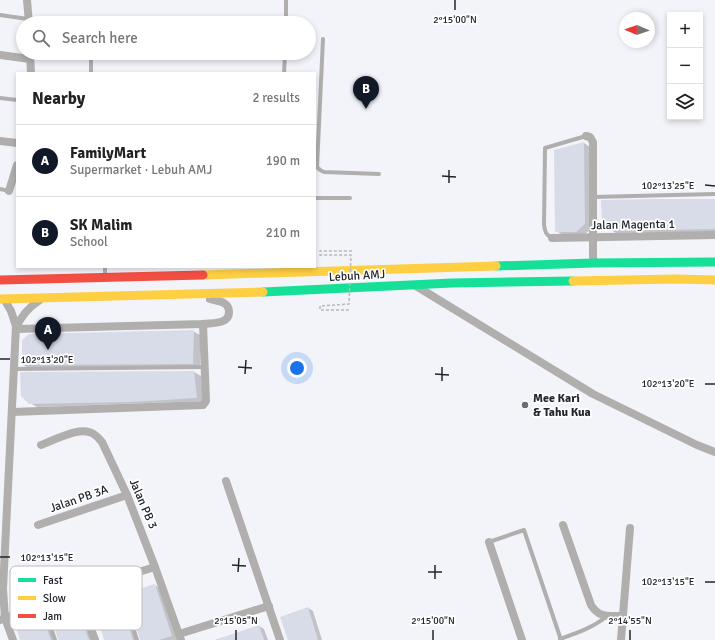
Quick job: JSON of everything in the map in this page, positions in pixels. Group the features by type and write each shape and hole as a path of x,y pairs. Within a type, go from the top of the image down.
{"highway":[{"name":"Lebuh AMJ","path":"0,280 105,278 218,271 593,263 715,262"},
{"name":"Lebuh AMJ","path":"2,299 202,294 536,281 676,279 715,280"}],"street":[{"path":"28,0 28,16"},
{"path":"0,55 16,56"},
{"path":"30,60 31,72"},
{"path":"586,136 590,137 593,142 593,263"},
{"path":"0,141 16,143"},
{"path":"9,190 16,168"},
{"name":"Jalan Magenta 1","path":"552,238 715,235"},
{"path":"413,285 593,394 697,445 715,452"},
{"path":"16,329 203,324 224,321 228,318 228,309 223,302 208,299 202,294"},
{"path":"16,329 23,314 43,298"},
{"path":"2,299 12,315 16,329 3,589 3,619 13,640"},
{"path":"12,412 203,404 206,401 203,324"},
{"name":"Jalan PB 3","path":"41,445 78,431 88,431 102,442 127,495 180,637"},
{"path":"226,481 280,640"},
{"name":"Jalan PB 3A","path":"38,525 127,495"},
{"path":"563,525 591,605 597,613 607,617 622,616"},
{"path":"620,640 630,528"},
{"path":"489,542 522,640"},
{"path":"142,571 155,567"},
{"path":"180,637 269,606"},
{"path":"91,630 95,640"}],"lane":[{"path":"286,0 286,16"},
{"path":"0,15 16,18"},
{"path":"323,39 317,167 324,172 379,174"},
{"path":"91,60 91,72"},
{"path":"284,72 285,60"},
{"path":"0,98 16,100"},
{"path":"552,238 545,232 544,225 545,148 586,136"},
{"path":"0,189 9,190"},
{"path":"593,197 715,194"},
{"path":"316,198 350,198"},
{"path":"105,268 105,278"},
{"path":"14,369 205,367"},
{"path":"489,542 524,530 561,639 594,626 607,617"},
{"path":"52,630 55,640"},
{"path":"134,630 137,640"}],"path":[{"path":"348,310 320,310 320,306 349,304 351,255 320,255 320,251 354,251"}],"building":[{"path":"584,142 585,224 576,232 555,232 554,150"},
{"path":"715,199 715,229 612,231 602,226 601,200"},
{"path":"194,330 193,364 22,365 22,340 29,334"},
{"path":"194,371 197,398 131,402 29,404 21,396 20,372"},
{"path":"155,584 172,636 159,640 140,640 137,630 142,630 142,588"},
{"path":"308,607 318,640 288,640 280,617"},
{"path":"259,625 264,640 218,640 218,639"},
{"path":"17,630 47,630 51,640 20,640"},
{"path":"55,630 85,630 89,640 58,640"},
{"path":"101,630 130,630 133,640 104,640"}],"traffic: fast":[{"path":"496,266 593,263 715,262"},
{"path":"263,292 452,283 573,281"}],"traffic: slow":[{"path":"203,275 496,266"},
{"path":"573,281 676,279 715,280"},
{"path":"0,299 263,292"}],"traffic: jam":[{"path":"0,280 203,275"}],"place":[{"name":"SK Malim","path":"366,109"},
{"name":"FamilyMart","path":"48,350"},
{"name":"Mee Kari & Tahu Kua","path":"525,405"}]}
